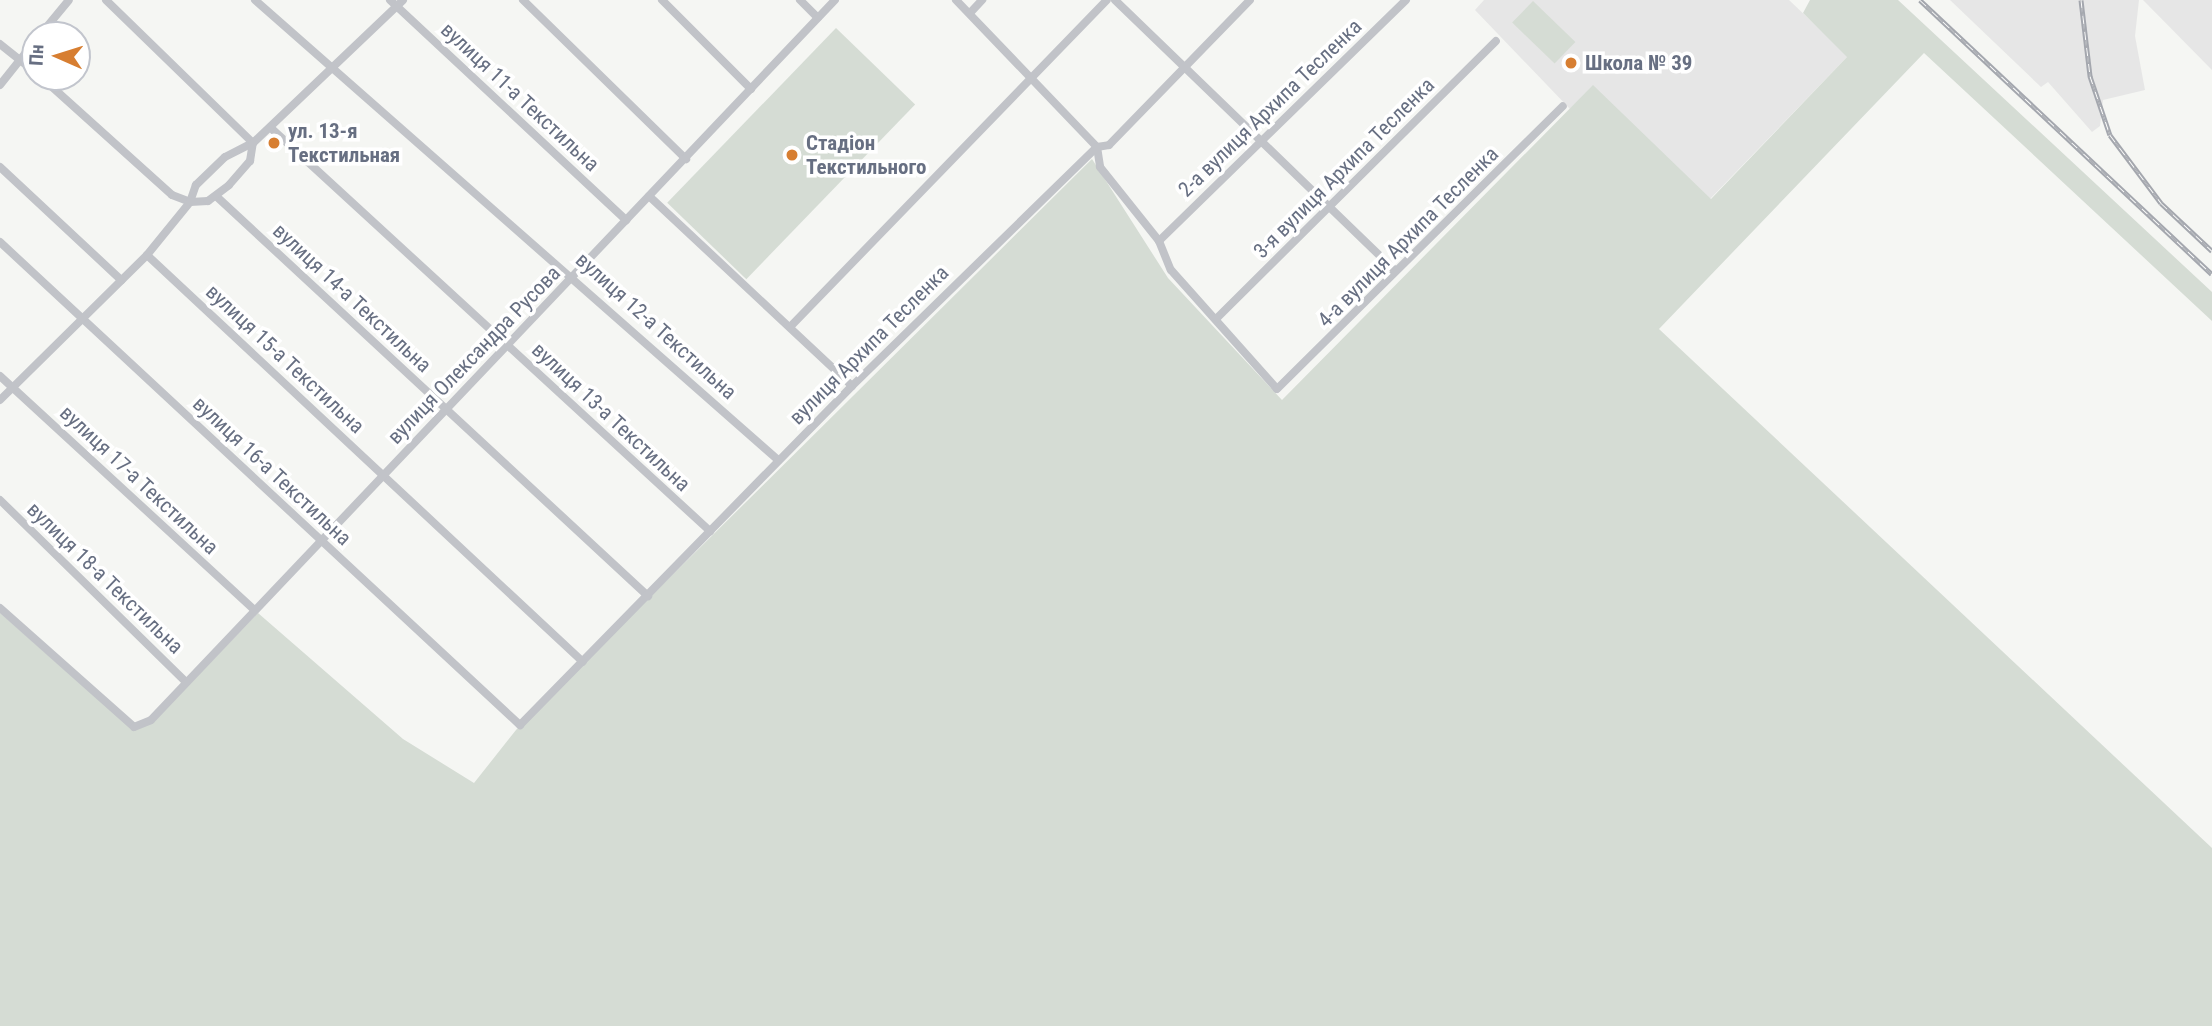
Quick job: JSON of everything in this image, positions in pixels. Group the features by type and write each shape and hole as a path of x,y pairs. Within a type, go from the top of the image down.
{"street":[{"path":"52,21 69,0"},
{"path":"106,0 253,143"},
{"name":"вулиця 12-а Текстильна","path":"255,0 574,276 778,460"},
{"path":"523,0 686,159"},
{"path":"662,0 751,89"},
{"path":"800,0 818,18"},
{"name":"вулиця Олександра Русова","path":"0,608 134,727 151,720 253,609 508,346 835,0"},
{"path":"956,0 1097,147 1100,167 1158,242 1171,270 1217,318"},
{"path":"970,13 982,0"},
{"path":"790,327 1107,0"},
{"path":"1115,0 1265,139 1396,271"},
{"name":"вулиця Архипа Тесленка","path":"520,725 852,386 1097,147 1109,145 1250,0"},
{"name":"2-а вулиця Архипа Тесленка","path":"1158,242 1406,0"},
{"path":"0,400 147,255 190,202 196,185 225,157 253,143 272,129 397,2"},
{"name":"вулиця 11-а Текстильна","path":"397,2 626,220"},
{"name":"3-я вулиця Архипа Тесленка","path":"1217,318 1332,207 1496,41"},
{"path":"0,44 20,59 0,85"},
{"path":"57,91 172,195 190,202 216,196 250,161 253,143"},
{"name":"4-а вулиця Архипа Тесленка","path":"1217,318 1277,388 1563,106"},
{"name":"вулиця 13-а Текстильна","path":"272,129 710,531"},
{"path":"0,167 121,280"},
{"name":"вулиця 14-а Текстильна","path":"216,196 648,596"},
{"path":"649,196 852,386"},
{"name":"вулиця 16-а Текстильна","path":"0,242 520,725"},
{"name":"вулиця 15-а Текстильна","path":"147,255 583,662"},
{"name":"вулиця 17-а Текстильна","path":"0,376 253,609"},
{"name":"вулиця 18-а Текстильна","path":"0,500 185,681"}],"shaded area":[{"path":"1484,0 1789,0 1848,56 1710,199 1593,86 1570,109 1475,10"},
{"path":"1810,0 1898,0 2212,292 2212,321 1924,53 1659,329 2212,848 2212,1026 0,1026 0,613 133,730 157,718 258,613 403,739 474,783 516,730 1092,159 1168,278 1282,400 1593,85 1711,199 1847,57 1803,13"},
{"path":"1950,0 2139,0 2135,36 2145,90 2103,100 2100,126 2092,132 2048,82 2041,87"},
{"path":"2143,0 2212,0 2212,70"},
{"path":"1533,1 1575,42 1555,64 1512,23"},
{"name":"Стадіон Текстильного","path":"836,28 915,104 746,279 667,203"}],"railway":[{"path":"1920,0 2212,274"},
{"path":"2081,0 2090,76 2110,135 2161,203 2212,251"}],"place":[{"name":"Школа № 39","path":"1571,63"},
{"name":"ул. 13-я Текстильная","path":"274,143"},
{"name":"Стадіон Текстильного","path":"792,155"}]}
